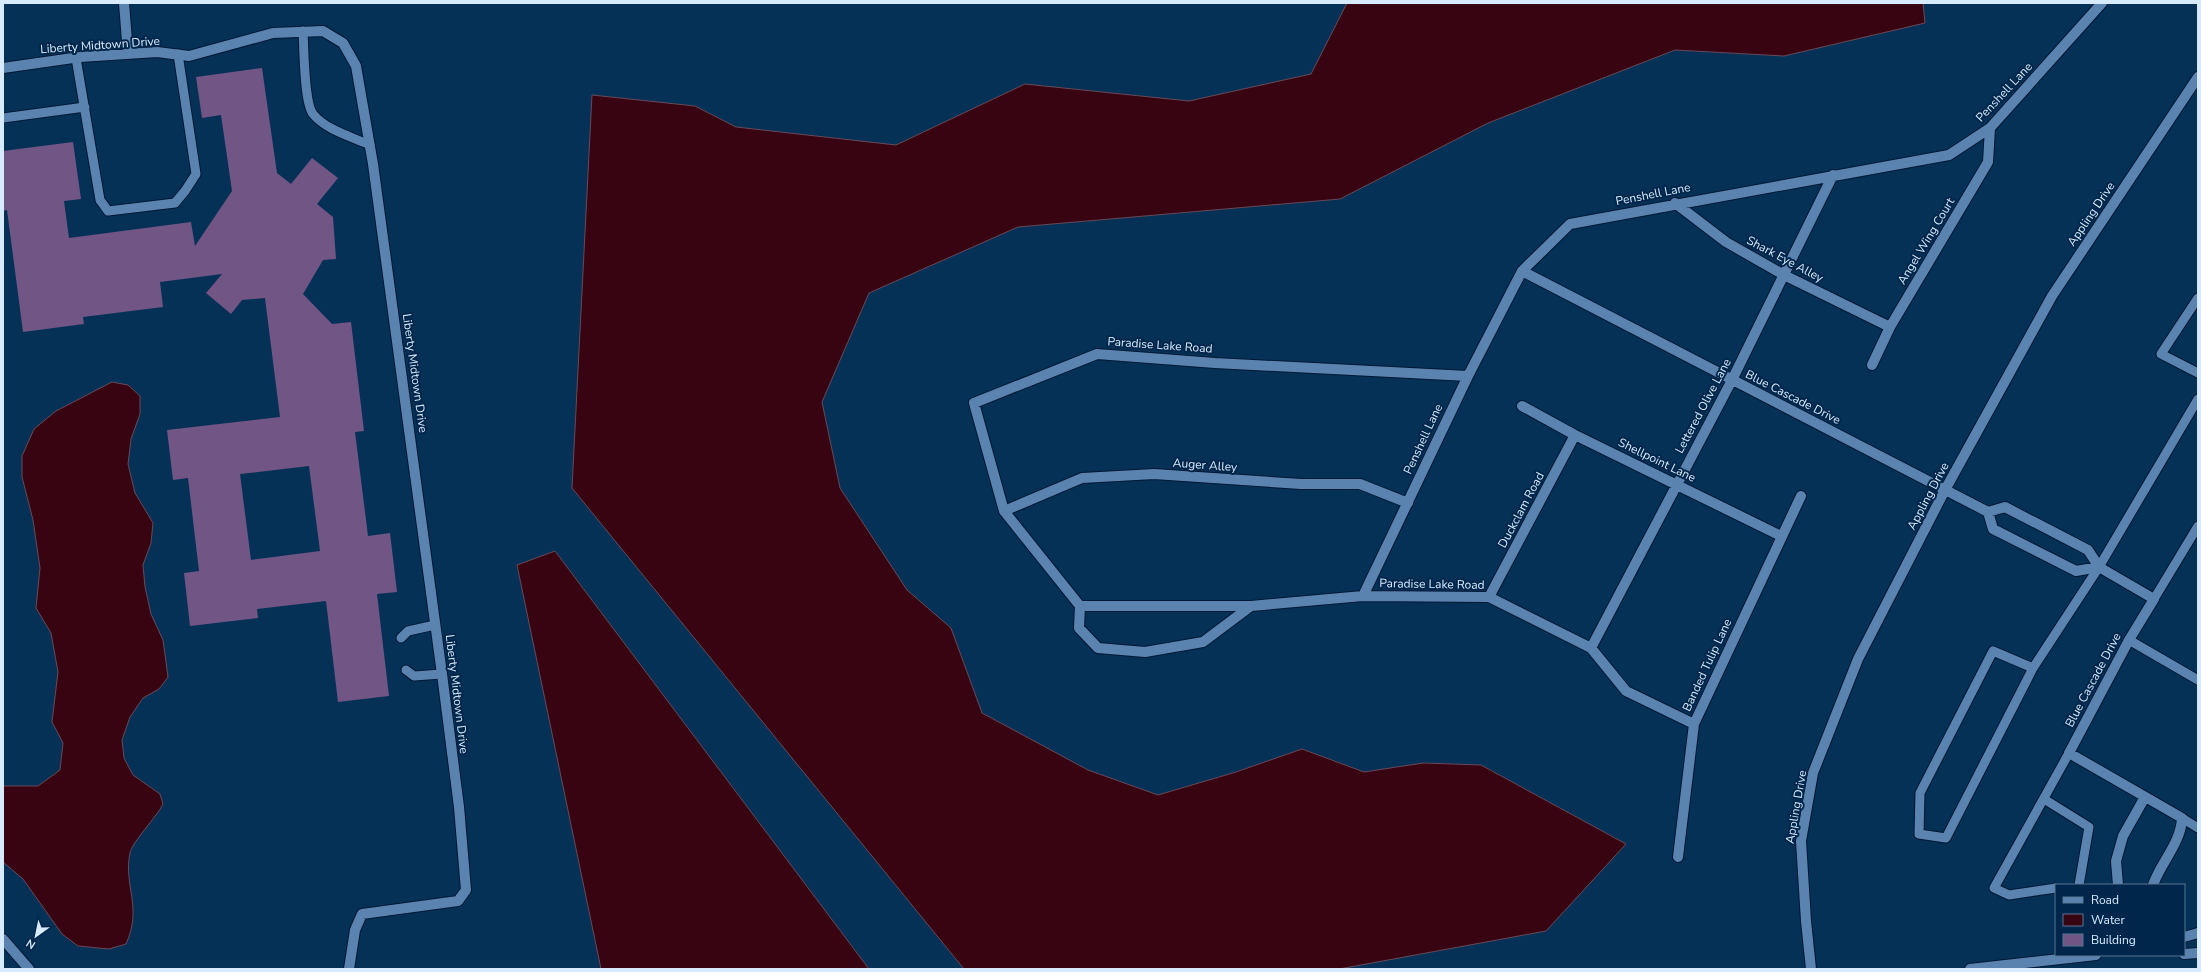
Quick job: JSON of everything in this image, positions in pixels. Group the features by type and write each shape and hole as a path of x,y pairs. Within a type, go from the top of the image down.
{"street":[{"path":"124,3 128,54"},
{"name":"Penshell Lane","path":"1363,596 1468,376 1522,271 1570,224 1675,203 1949,155 1990,128 2102,3"},
{"name":"Liberty Midtown Drive","path":"3,68 76,58 157,52 189,56 273,33 323,31 343,43 356,66 370,145 410,427 459,808 466,890 458,901 362,914 355,930 348,969"},
{"name":"Appling Drive","path":"1811,969 1806,921 1801,841 1813,773 1858,659 1945,490 2052,296 2198,77"},
{"name":"Angel Wing Court","path":"1872,364 1890,327 1988,162 1990,128"},
{"name":"Lettered Olive Lane","path":"1591,648 1732,380 1833,175"},
{"name":"Shark Eye Alley","path":"1675,203 1726,242 1784,275 1890,327"},
{"name":"Blue Cascade Drive","path":"1522,271 1988,512"},
{"name":"Paradise Lake Road","path":"1468,376 1215,363 1097,354 974,402 1004,511 1080,606 1251,606 1363,596 1489,596 1591,648 1626,691 1694,724"},
{"name":"Shellpoint Lane","path":"1522,406 1575,435 1781,536"},
{"name":"Duckclam Road","path":"1489,596 1575,435"},
{"name":"Auger Alley","path":"1004,511 1082,478 1154,474 1301,484 1360,484 1408,503"},
{"name":"Banded Tulip Lane","path":"1678,857 1694,724 1801,496"},
{"path":"2099,567 2076,571 1993,529 1988,512 2005,507 2088,550 2099,567 2154,599"},
{"name":"Blue Cascade Drive","path":"2069,753 2129,640 2154,599"},
{"path":"1080,606 1080,628 1098,648 1145,652 1202,642 1251,606"},
{"path":"2069,753 2182,818 2182,828 2154,884"},
{"path":"2118,884 2116,861 2123,836 2145,797"},
{"path":"2185,937 2198,933"},
{"path":"3,939 13,948 29,969"},
{"path":"2185,954 2198,953"},
{"path":"1970,969 2087,956"}],"lane":[{"path":"303,32 308,102 313,114 332,128 370,145"},
{"path":"76,58 100,200 108,211 175,203 196,174 178,54"},
{"path":"3,118 84,107"},
{"path":"2198,298 2161,354 2198,373"},
{"path":"2033,668 1993,651 1920,793 1919,834 1946,838 2033,668 2099,567 2198,399"},
{"path":"2154,599 2198,526"},
{"path":"401,638 408,631 435,625"},
{"path":"2129,640 2198,680"},
{"path":"406,670 414,676 442,674"},
{"path":"2055,888 2008,895 1994,888 2069,753"},
{"path":"2044,798 2090,827 2079,884"},
{"path":"2182,818 2198,828"}],"water":[{"path":"1347,3 1923,3 1925,23 1784,56 1675,50 1488,123 1340,199 1018,227 869,293 822,402 840,488 907,590 951,628 982,713 1088,770 1158,795 1236,772 1302,749 1364,772 1423,763 1481,765 1626,844 1546,931 1339,969 964,969 572,488 592,95 695,106 736,127 896,145 1025,84 1189,101 1311,74"},
{"path":"112,382 128,385 140,396 140,414 131,439 128,464 135,493 153,523 151,543 143,565 145,587 151,614 163,640 168,677 159,689 143,698 130,717 122,740 124,758 133,775 160,794 163,804 135,843 130,853 129,876 133,907 131,931 126,944 109,949 78,946 62,934 23,879 3,862 3,786 38,786 60,770 63,743 52,722 58,672 51,633 36,608 40,568 33,520 22,477 22,456 34,429 56,411"},
{"path":"555,551 869,969 601,969 517,565"}],"building":[{"path":"262,68 277,173 291,184 312,158 338,178 317,204 333,217 336,259 323,260 303,294 332,324 351,322 364,431 355,432 368,536 390,533 397,592 377,594 389,696 338,702 326,601 257,609 258,618 190,626 184,573 199,571 188,478 173,480 167,430 280,417 265,298 242,300 231,314 206,293 222,274 160,282 163,307 83,317 84,324 23,332 7,210 3,211 3,151 73,142 81,199 64,201 69,238 191,222 195,246 232,191 221,115 202,118 196,77","holes":["309,466 320,551 251,560 240,474"]}]}
